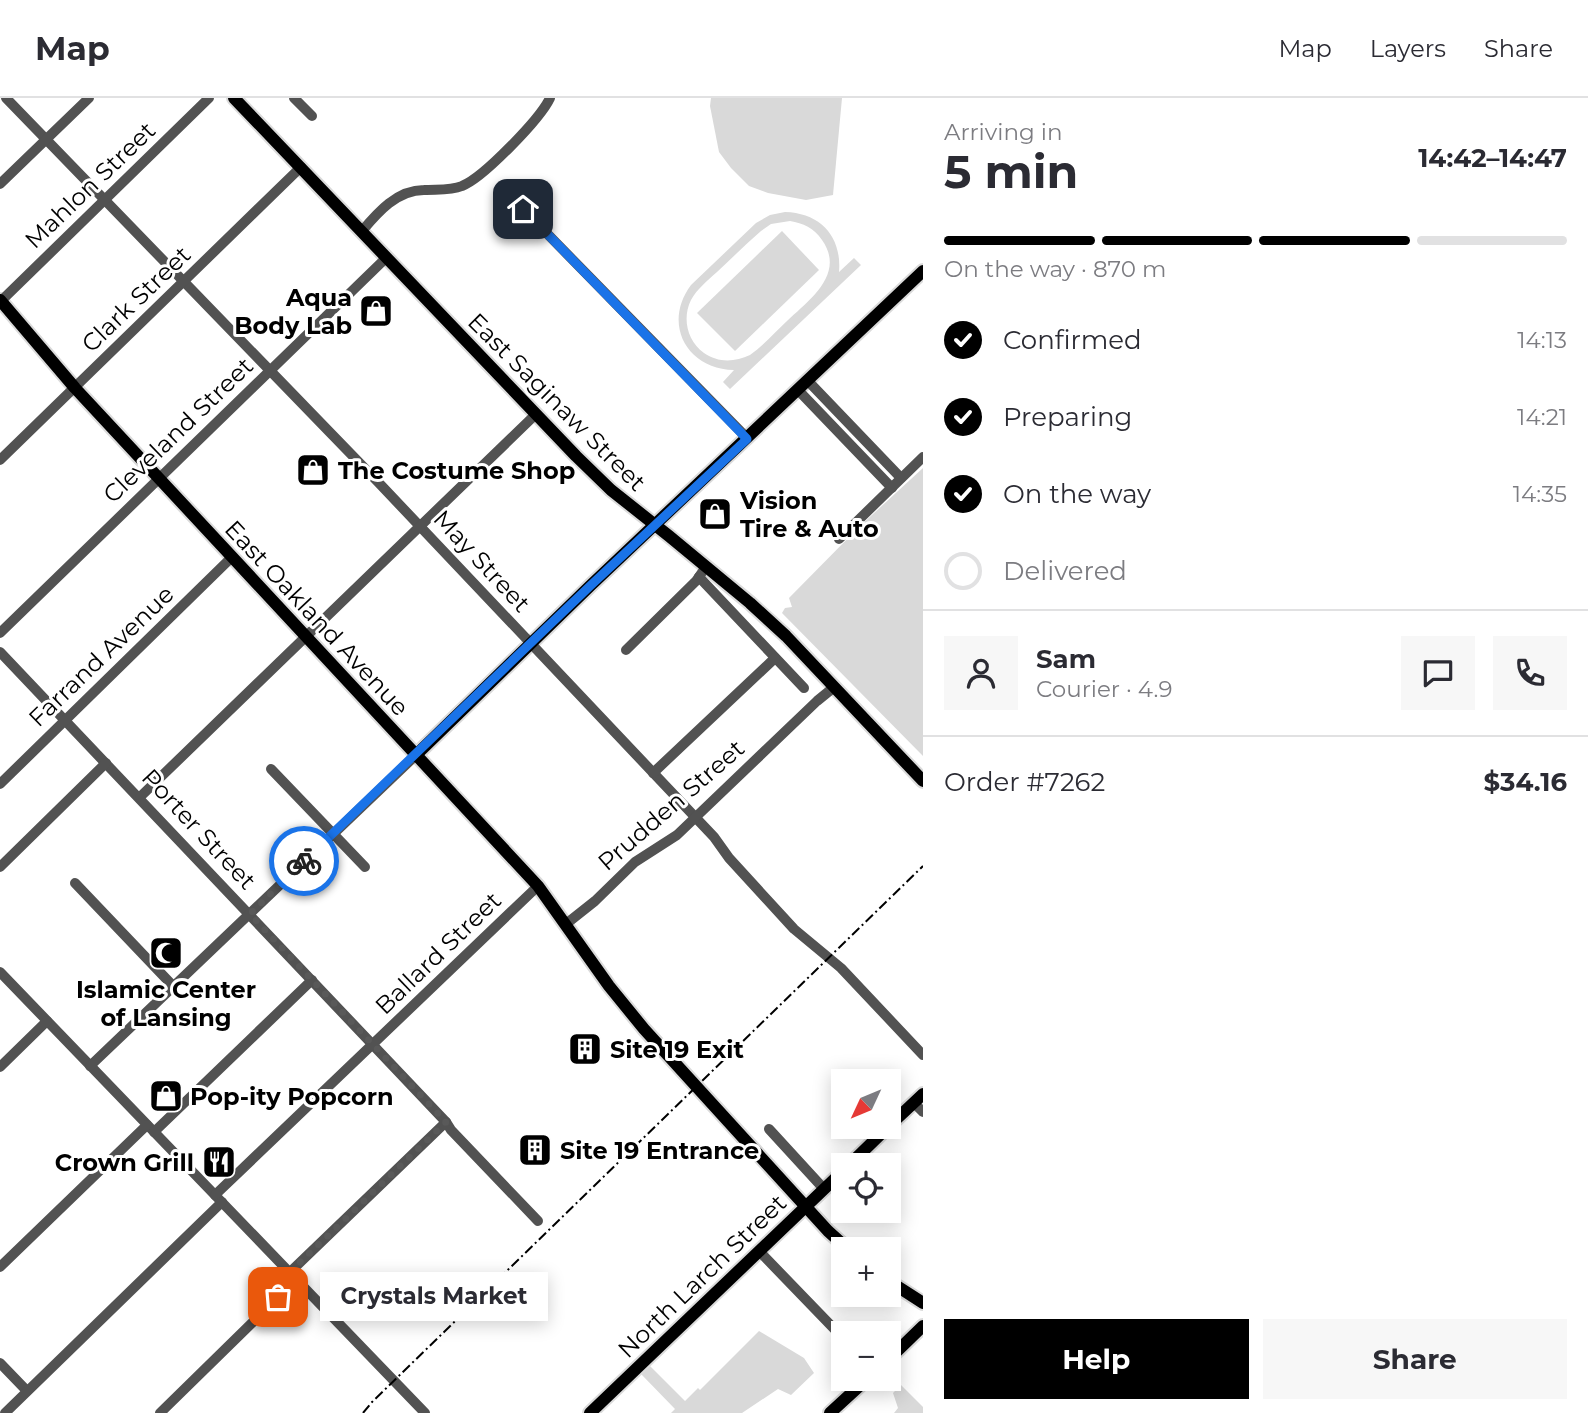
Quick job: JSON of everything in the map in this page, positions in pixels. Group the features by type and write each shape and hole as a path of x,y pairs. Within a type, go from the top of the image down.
{"main road":[{"name":"East Saginaw Street","path":"234,98 535,415 611,490 655,524 703,571 750,603 786,636 923,781"},
{"path":"415,756 923,271"},
{"name":"East Oakland Avenue","path":"0,301 75,388 538,886 609,986 644,1030 835,1237"},
{"path":"901,1118 920,1103"},
{"path":"862,1153 876,1139"},
{"name":"North Larch Street","path":"590,1413 831,1182"},
{"path":"901,1289 923,1303"},
{"path":"901,1347 923,1326"},
{"path":"830,1413 854,1391"}],"street":[{"name":"May Street","path":"6,98 531,643 714,837 729,859 794,929 841,968 923,1055"},
{"path":"0,184 89,98"},
{"name":"Mahlon Street","path":"0,301 209,98"},
{"path":"362,231 377,214 401,195 419,190 445,190 462,186 475,178 525,132 550,98"},
{"path":"300,100 312,116"},
{"name":"Clark Street","path":"0,460 301,167"},
{"path":"523,209 747,439"},
{"name":"Cleveland Street","path":"0,633 386,258"},
{"path":"808,381 901,478"},
{"path":"798,390 892,488"},
{"path":"139,797 535,415"},
{"path":"839,539 923,457"},
{"name":"Farrand Avenue","path":"0,784 232,557"},
{"path":"626,650 703,571 775,658 804,688"},
{"name":"Porter Street","path":"0,652 538,1221"},
{"path":"653,774 775,658"},
{"name":"Prudden Street","path":"566,924 595,901 635,862 677,835 833,688"},
{"path":"90,1066 415,756"},
{"path":"0,867 106,763"},
{"path":"271,769 365,867"},
{"path":"75,883 174,987"},
{"name":"Ballard Street","path":"5,1413 373,1044 538,886"},
{"path":"0,972 425,1413"},
{"path":"0,1267 312,980"},
{"path":"0,1067 47,1021"},
{"path":"160,1413 446,1122"},
{"path":"769,1129 824,1189"},
{"path":"759,1251 831,1326"},
{"path":"0,1363 27,1391"}],"shaded area":[{"path":"711,98 842,98 833,195 806,200 768,193 749,186 719,152 710,106"},
{"path":"798,213 819,222 827,229 837,248 839,272 854,258 861,265 730,389 723,382 734,370 717,368 692,353 679,329 679,315 691,285 756,223 770,215","holes":["795,222 815,232 828,252 830,264 822,285 750,355 727,360 715,359 704,353 698,348 688,329 688,307 693,296 761,231 771,224"]},
{"path":"782,231 819,270 735,351 697,313"},
{"path":"923,468 923,756 782,613 785,608 792,607 789,598 860,526"},
{"path":"759,1331 804,1358 814,1373 791,1395 778,1389 742,1413 671,1413 675,1409 641,1374 649,1365 685,1401 698,1388 700,1390"},
{"path":"901,1385 923,1407 923,1413 894,1413 898,1408 893,1393 901,1391"}],"railway":[{"path":"363,1413 923,866"}],"way so far":[{"path":"278,1297 296,1280 289,1273 446,1122 250,914 304,861"}],"place":[{"name":"Aqua Body Lab","path":"376,311"},
{"name":"The Costume Shop","path":"313,470"},
{"name":"Vision Tire & Auto","path":"715,514"},
{"name":"Islamic Center of Lansing","path":"166,953"},
{"name":"Site 19 Exit","path":"585,1049"},
{"name":"Pop-ity Popcorn","path":"166,1096"},
{"name":"Site 19 Entrance","path":"535,1150"},
{"name":"Crown Grill","path":"219,1162"},
{"name":"Crystals Market","path":"278,1297"}],"route":[{"path":"304,861 747,439 523,209"}]}
